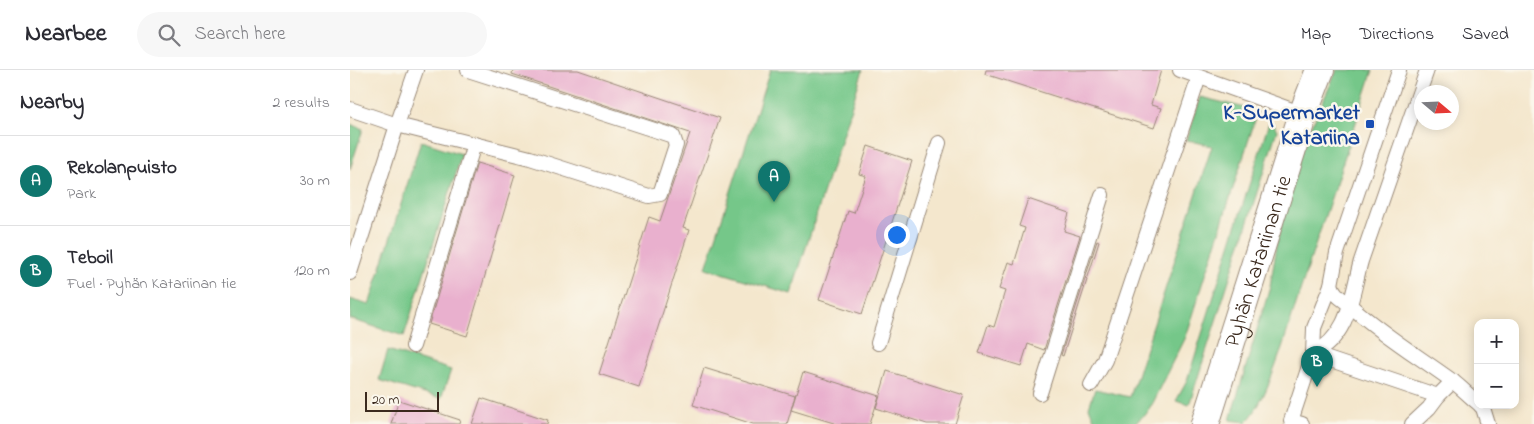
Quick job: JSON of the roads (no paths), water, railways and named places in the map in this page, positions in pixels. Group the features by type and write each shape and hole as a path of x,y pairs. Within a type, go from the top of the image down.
{"street":[{"name":"Pyhän Katariinan tie","path":"1205,424 1303,114 1320,70"}],"lane":[{"path":"350,273 416,70"},
{"path":"350,108 397,125 530,158 649,196 660,194 676,145 673,136 468,70"},
{"path":"1180,70 1303,114"},
{"path":"1302,424 1291,421 1313,354 1314,328 1331,286 1337,253 1399,70"},
{"path":"1313,354 1332,341 1339,332 1351,306 1361,261 1428,70"},
{"path":"1091,385 1105,360 1199,77"},
{"path":"878,343 939,143"},
{"path":"413,346 474,144"},
{"path":"1040,393 1102,194"},
{"path":"1331,286 1336,295 1377,329 1453,381 1474,400"},
{"path":"1313,354 1438,396"},
{"path":"1412,424 1453,381"},
{"path":"1483,409 1488,424"}],"place":[{"name":"K-Supermarket Katariina","path":"1370,124"},
{"name":"Rekolanpuisto","path":"774,202"},
{"name":"Teboil","path":"1317,387"}]}
